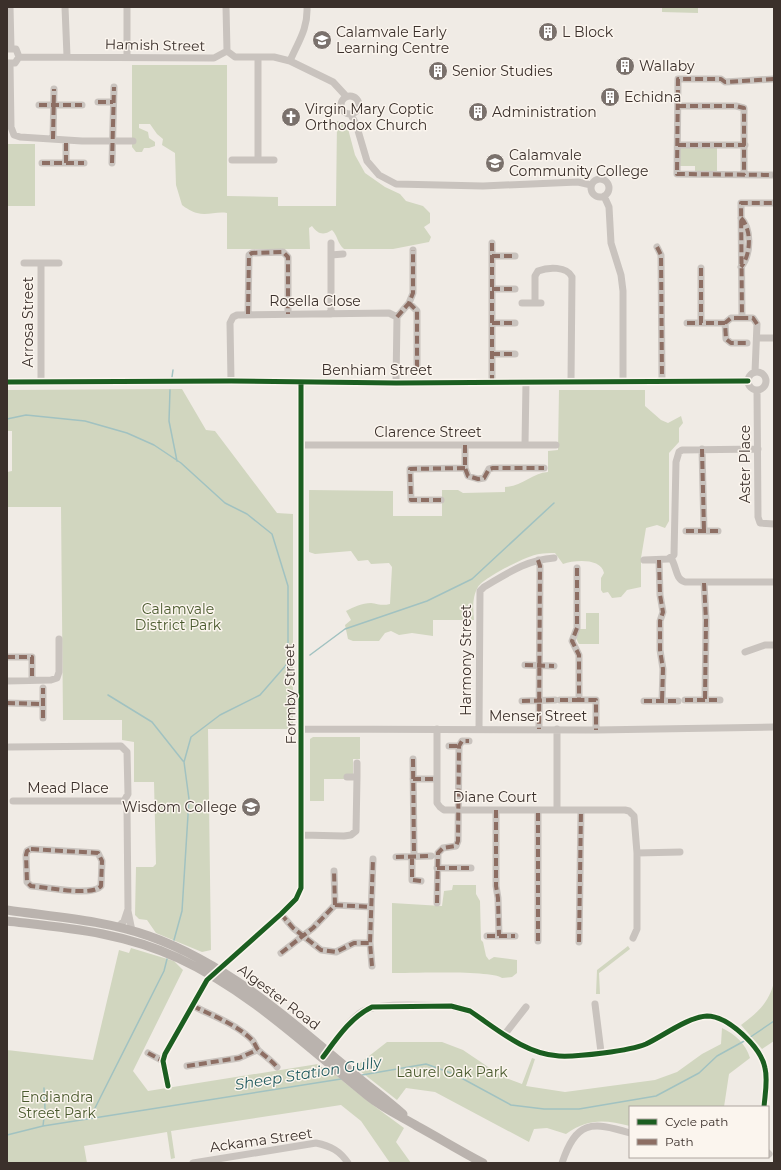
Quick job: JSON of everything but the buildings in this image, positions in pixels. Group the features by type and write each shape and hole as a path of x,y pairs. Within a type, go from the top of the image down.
{"main road":[{"name":"Algester Road","path":"7,910 89,921 132,932 189,952 215,973"},
{"name":"Algester Road","path":"9,921 90,930 128,939 215,973 262,1000 363,1086 419,1127 483,1163"}],"street":[{"path":"10,7 9,48 16,49 19,56 17,61 9,64 9,105 11,127 14,135 20,137 66,140 113,142 133,141"},
{"path":"65,7 67,56"},
{"path":"127,57 127,7 131,7"},
{"path":"226,7 227,51 230,56 274,57 290,61 333,82 346,96"},
{"path":"290,61 308,20 307,7"},
{"name":"Hamish Street","path":"19,56 214,58 227,51"},
{"path":"258,57 258,160"},
{"path":"774,79 725,82 721,79 678,79 678,174 774,175"},
{"path":"112,163 114,87"},
{"path":"53,139 54,89"},
{"path":"346,96 352,96 359,101 358,110 351,115 345,114 341,109 341,100 346,96"},
{"path":"98,102 113,102"},
{"path":"39,105 82,106"},
{"path":"678,106 736,106 744,108 744,175"},
{"path":"351,115 356,124 367,161 379,175 396,184 483,186 578,182 591,185"},
{"path":"66,140 66,163"},
{"path":"678,145 744,145"},
{"path":"232,160 274,160"},
{"path":"42,163 84,163"},
{"path":"598,179 606,181 609,189 604,196 595,196 591,191 591,185 598,179"},
{"path":"604,196 609,207 611,243 624,290 623,381"},
{"path":"742,318 741,203 774,203"},
{"path":"331,243 331,314"},
{"path":"492,243 492,382"},
{"path":"656,247 661,255 662,381"},
{"path":"396,383 396,317 409,303 413,293 413,250"},
{"path":"248,314 249,255 252,253 284,252 288,257 288,314"},
{"path":"331,255 343,254"},
{"path":"492,256 514,256"},
{"path":"24,263 59,263"},
{"name":"Arrosa Street","path":"41,263 41,382"},
{"path":"701,268 701,323"},
{"path":"522,303 538,303 535,276 538,271 565,269 569,272 572,277 571,381"},
{"path":"492,289 515,289"},
{"path":"409,303 418,311 417,367"},
{"name":"Rosella Close","path":"231,381 230,323 233,317 237,315 389,314 396,317"},
{"path":"687,323 725,323 731,318 753,318 757,324 755,372"},
{"path":"492,323 515,323"},
{"path":"725,323 726,339 728,341 731,343 747,343"},
{"path":"757,338 774,338"},
{"path":"492,354 515,354"},
{"path":"755,372 761,373 766,381 762,388 757,390 751,388 748,381 751,374 755,372"},
{"name":"Benhiam Street","path":"7,382 231,381 396,383 748,381"},
{"path":"766,381 774,381"},
{"name":"Formby Street","path":"163,1061 206,982 281,914 296,899 301,888 301,382"},
{"path":"526,382 526,445"},
{"name":"Aster Place","path":"757,390 758,517 760,523 774,524"},
{"name":"Clarence Street","path":"301,445 556,445"},
{"path":"465,445 465,468 468,476 478,479 484,478 489,469 493,468 544,468"},
{"path":"702,449 704,531"},
{"path":"758,449 682,450 676,456 675,550 672,558 680,581 774,582"},
{"path":"441,500 411,500 410,469 465,468"},
{"path":"686,530 718,531"},
{"path":"538,729 540,566 538,560 554,558"},
{"path":"644,560 672,558"},
{"name":"Harmony Street","path":"479,729 480,591 484,587 510,572 538,560"},
{"path":"660,560 660,595 663,612 660,621 660,650 663,669 662,701"},
{"path":"577,568 577,628 572,641 579,655 579,700"},
{"path":"704,582 706,620 705,700"},
{"path":"7,680 50,680 57,678 59,672 59,639"},
{"path":"744,652 765,645 774,645"},
{"path":"7,657 32,657 32,680"},
{"path":"525,665 554,666"},
{"path":"43,688 43,718"},
{"path":"522,701 596,700 596,730"},
{"path":"644,701 720,700"},
{"path":"7,703 43,704"},
{"name":"Menser Street","path":"302,729 596,730 774,727"},
{"name":"Diane Court","path":"438,729 437,803 444,810 629,810 634,816 636,822 637,853"},
{"path":"557,729 557,810"},
{"path":"437,903 437,868 439,849 453,848 458,842 459,746 462,741 469,741"},
{"path":"9,747 121,746 125,748 128,755 128,794 124,801 127,807 128,909 132,932"},
{"path":"449,746 459,746"},
{"path":"413,759 412,880 421,881"},
{"path":"302,835 344,836 351,835 356,831 357,763"},
{"path":"347,777 357,777"},
{"path":"413,778 437,779"},
{"name":"Mead Place","path":"13,801 124,801"},
{"path":"496,810 496,886 498,898 498,936"},
{"path":"538,810 538,940"},
{"path":"579,942 581,810"},
{"path":"31,849 94,852 100,856 102,861 101,886 94,891 89,892 31,886 27,882 26,855 27,851 31,849"},
{"path":"633,938 637,929 637,853 680,852"},
{"path":"396,857 431,856"},
{"path":"372,966 370,943 373,859"},
{"path":"437,868 471,868"},
{"path":"281,953 313,928 335,905 334,871"},
{"path":"335,905 372,907"},
{"path":"118,928 124,921 128,909"},
{"path":"281,914 302,936 321,950 336,952 354,943 370,943"},
{"path":"487,936 515,936"},
{"path":"595,1004 601,1052"},
{"path":"193,1006 229,1023 242,1032 254,1041 257,1050 269,1058 277,1067"},
{"path":"325,1054 353,1019 361,1012 372,1007 451,1006 461,1008 470,1012 524,1047 542,1054 560,1056 631,1048 645,1044 695,1018 706,1016 718,1018 728,1022 740,1032 761,1056 765,1067 766,1079 764,1106"},
{"path":"505,1034 526,1007"},
{"path":"187,1066 239,1058 257,1050"},
{"path":"148,1053 163,1061 168,1086"},
{"path":"562,1163 568,1145 576,1134 584,1129 595,1126 606,1126 629,1133"},
{"name":"Ackama Street","path":"193,1163 234,1160 316,1143 331,1146 344,1157 348,1163"}],"green space":[{"path":"662,7 698,7 698,13 662,12"},
{"path":"132,65 227,65 227,196 278,197 278,206 336,206 337,121 347,125 355,155 365,173 385,187 400,194 406,201 423,206 430,213 430,223 424,227 431,237 429,242 393,249 344,249 332,230 326,233 321,233 316,231 312,226 309,228 310,249 227,249 227,213 201,214 191,211 182,205 176,185 175,153 162,145 163,139 157,134 150,124 139,124 139,128 148,132 149,138 155,142 155,146 144,148 142,152 136,152 132,147"},
{"path":"7,144 35,144 35,206 7,206"},
{"path":"680,147 717,147 717,171 695,171 695,166 680,166"},
{"name":"Calamvale District Park","path":"182,389 206,430 215,431 277,513 293,514 293,729 208,729 211,950 202,952 156,933 147,920 139,919 135,915 136,867 153,867 156,864 154,782 134,782 134,742 122,740 122,720 63,720 61,507 7,507 7,472 12,471 12,431 7,431 7,390"},
{"path":"559,390 645,390 645,406 661,420 668,423 681,416 683,423 679,428 679,442 669,453 669,521 665,528 657,525 646,528 641,558 641,587 627,590 621,597 612,598 608,592 603,593 601,590 601,578 604,573 602,568 598,565 587,561 563,564 555,553 533,555 488,578 478,587 473,607 474,620 433,620 433,636 412,633 399,635 391,631 385,633 379,641 353,641 348,639 345,625 351,620 346,611 364,604 390,604 392,567 389,563 371,564 368,560 358,561 351,551 315,554 309,552 309,490 393,491 393,516 442,516 442,490 458,490 463,493 505,492 505,487 516,485 537,475 548,472 548,451 558,450"},
{"path":"586,613 599,613 599,644 579,644 577,640 576,636 580,629 586,629"},
{"path":"313,737 360,737 360,759 353,759 353,774 345,774 345,779 324,779 324,801 310,801 310,739"},
{"path":"453,885 476,885 476,894 480,901 481,940 483,942 486,956 489,960 494,957 517,960 517,973 512,977 502,978 495,975 468,973 392,973 392,903 442,906 444,891 452,890"},
{"path":"628,946 630,949 599,973 600,994 596,994 597,970"},
{"name":"Endiandra Street Park","path":"131,948 174,961 183,970 133,1071 148,1091 318,1064 331,1071 404,1128 396,1142 411,1163 390,1163 361,1121 341,1105 171,1131 175,1158 171,1159 167,1132 84,1146 87,1163 7,1163 7,1050 93,1060 119,950 129,953"},
{"path":"774,982 774,1041 762,1049 741,1025 766,1002"},
{"name":"Laurel Oak Park","path":"722,1028 731,1033 743,1044 750,1058 729,1074 724,1106 629,1106 629,1126 613,1122 597,1122 582,1125 566,1134 547,1128 534,1129 529,1142 435,1092 406,1088 397,1100 355,1067 387,1042 442,1042 463,1050 503,1077 522,1084 532,1058 535,1059 526,1086 565,1092 655,1080 677,1072 702,1054 721,1044"}],"waterway":[{"path":"172,377 173,370"},
{"path":"170,390 169,421 177,461"},
{"path":"7,419 26,415 85,421 127,433 154,445 181,463 225,503 247,514 272,534 288,586 288,663"},
{"path":"310,655 345,629 427,601 472,579 554,503"},
{"path":"174,940 182,911 189,799 184,762 191,737 220,715 260,695 294,656"},
{"path":"108,695 152,722 183,761"},
{"path":"90,1118 164,971 167,959"},
{"name":"Sheep Station Gully","path":"749,1038 774,1021"},
{"name":"Sheep Station Gully","path":"362,1075 426,1064 454,1074 511,1105 544,1109 579,1109 656,1096 699,1073 717,1056 746,1040"},
{"name":"Sheep Station Gully","path":"7,1135 43,1126 341,1079"},
{"path":"43,1126 45,1109 44,1088"}],"marked path":[{"path":"774,79 725,82 721,79 678,79 677,174 774,175"},
{"path":"112,163 114,87"},
{"path":"53,139 54,89"},
{"path":"98,102 113,102"},
{"path":"39,105 82,105"},
{"path":"678,106 736,106 744,108 744,175"},
{"path":"66,140 66,163"},
{"path":"678,145 745,145"},
{"path":"42,163 84,163"},
{"path":"757,324 753,318 742,318 741,203 774,203"},
{"path":"741,218 745,223 749,242 747,256 741,267"},
{"path":"492,243 492,382"},
{"path":"657,247 661,255 662,381"},
{"path":"397,317 409,303 413,293 413,250"},
{"path":"248,314 249,255 252,253 283,252 288,257 288,314"},
{"path":"492,256 515,256"},
{"path":"701,268 701,323 725,323"},
{"path":"492,289 515,289"},
{"path":"409,303 417,311 417,367"},
{"path":"742,318 731,318 725,323 726,339 731,343 747,343"},
{"path":"492,323 515,323"},
{"path":"687,323 701,323"},
{"path":"492,354 515,354"},
{"path":"465,445 465,468 468,476 478,479 484,478 489,469 493,468 544,468"},
{"path":"702,449 704,531"},
{"path":"441,500 411,500 410,469 465,468"},
{"path":"686,531 718,531"},
{"path":"538,560 540,566 539,729"},
{"path":"659,560 660,595 663,612 660,621 660,650 663,669 662,701"},
{"path":"577,568 577,628 572,641 579,655 579,700 596,700 596,730"},
{"path":"704,583 706,620 705,700"},
{"path":"7,657 32,657 32,680"},
{"path":"525,665 554,666"},
{"path":"43,688 43,718"},
{"path":"522,701 555,700"},
{"path":"560,700 579,700"},
{"path":"685,700 720,700"},
{"path":"644,701 678,701"},
{"path":"7,703 43,704"},
{"path":"437,903 438,853 443,848 456,846 458,841 459,746 462,741 469,741"},
{"path":"449,746 459,746"},
{"path":"413,759 414,857"},
{"path":"413,779 437,779"},
{"path":"496,810 496,886 498,898 499,936"},
{"path":"538,810 538,941"},
{"path":"579,942 581,810"},
{"path":"31,849 98,853 102,861 101,886 88,891 31,886 27,882 26,855 27,851 31,849"},
{"path":"396,857 431,856"},
{"path":"412,857 412,880 421,881"},
{"path":"372,966 370,943 373,859"},
{"path":"437,868 471,868"},
{"path":"281,953 313,928 335,905 334,871"},
{"path":"335,905 371,907"},
{"path":"281,914 293,928 321,950 336,952 354,943 370,943"},
{"path":"487,936 515,936"},
{"path":"193,1006 224,1021 246,1034 259,1051 277,1067"},
{"path":"187,1066 239,1058 257,1050"},
{"path":"148,1053 163,1061"}],"cycle path":[{"path":"7,382 231,381 396,383 748,381"},
{"path":"168,1086 163,1061 165,1054 207,980 281,914 296,899 301,888 301,382"},
{"path":"323,1057 339,1035 351,1022 357,1016 372,1007 451,1006 470,1011 501,1033 523,1046 535,1051 559,1056 578,1056 638,1047 653,1041 684,1023 707,1016 715,1017 734,1027 757,1051 762,1060 766,1073 764,1106"}],"place":[{"name":"L Block","path":"548,32"},
{"name":"Calamvale Early Learning Centre","path":"322,40"},
{"name":"Wallaby","path":"625,66"},
{"name":"Senior Studies","path":"438,71"},
{"name":"Echidna","path":"610,97"},
{"name":"Administration","path":"478,112"},
{"name":"Virgin Mary Coptic Orthodox Church","path":"291,117"},
{"name":"Calamvale Community College","path":"495,163"},
{"name":"Wisdom College","path":"251,807"}]}
